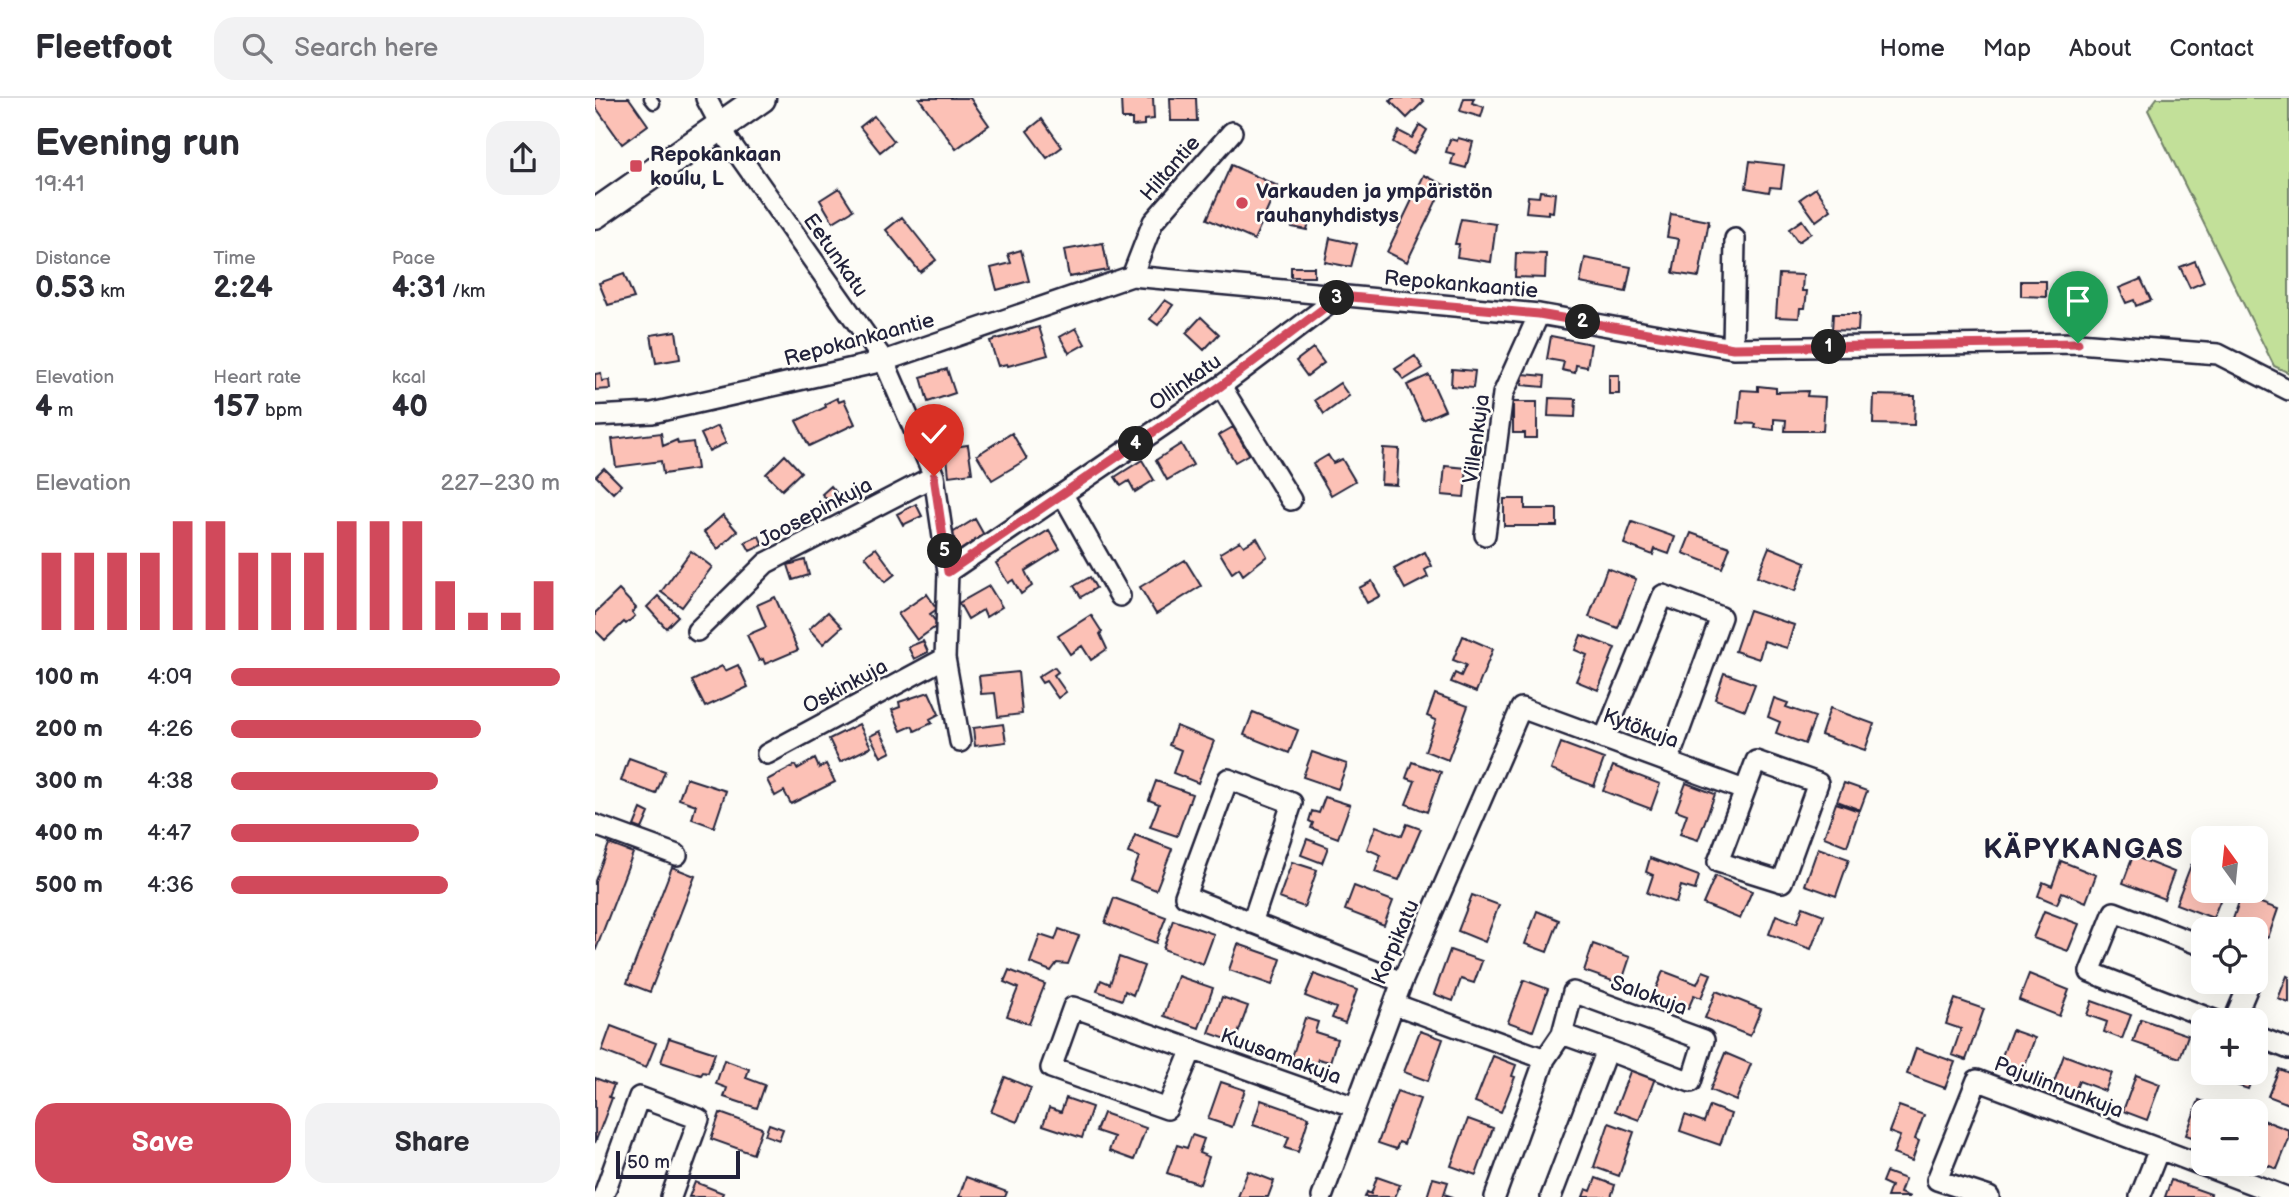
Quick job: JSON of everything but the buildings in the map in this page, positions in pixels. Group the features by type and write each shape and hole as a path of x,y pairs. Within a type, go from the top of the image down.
{"main road":[{"path":"595,214 761,98"}],"street":[{"name":"Eetunkatu","path":"706,98 729,141 884,360 934,476 948,572 945,658 960,742"},
{"name":"Hiltantie","path":"1132,276 1153,222 1232,132"},
{"path":"1733,348 1735,239"},
{"name":"Repokankaantie","path":"595,416 652,413 884,360 1132,276 1539,314 1733,348 2078,343 2218,354 2289,390"},
{"name":"Ollinkatu","path":"948,572 1221,386 1340,296"},
{"name":"Villenkuja","path":"1485,535 1503,394 1539,314"},
{"path":"1221,386 1291,500"},
{"name":"Joosepinkuja","path":"697,631 766,563 934,476"},
{"path":"1063,495 1120,596"},
{"path":"1605,739 1663,595 1721,617 1668,762"},
{"name":"Oskinkuja","path":"767,754 945,658"},
{"name":"Kytökuja","path":"1521,708 1744,790"},
{"name":"Korpikatu","path":"1322,1197 1402,982 1521,708"},
{"path":"1756,761 1818,783 1782,882 1718,862 1744,790 1756,761"},
{"path":"1252,923 1292,803 1227,779 1185,896 1252,923 1402,982"},
{"path":"595,825 677,855"},
{"path":"2191,941 2114,912 2090,972 2191,1011"},
{"name":"Salokuja","path":"1495,1197 1545,1059 1562,1034 1573,992 1704,1040 1691,1082 1562,1034"},
{"path":"1394,1004 1545,1059"},
{"name":"Kuusamakuja","path":"1192,1049 1167,1109 1051,1068 1073,1007 1192,1049 1355,1107"},
{"path":"2268,1041 2289,1049"},
{"path":"1551,1197 1607,1050"},
{"name":"Pajulinnunkuja","path":"1989,1197 1937,1180 1977,1080 2286,1197"},
{"path":"603,1197 639,1097 699,1118 671,1197"},
{"path":"2140,1197 2159,1149"}],"green space":[{"path":"2157,98 2289,98 2289,373 2274,366 2148,110"}],"place":[{"name":"Repokankaan koulu, L","path":"636,166"},
{"name":"Varkauden ja ympäristön rauhanyhdistys","path":"1242,203"}],"district":[{"name":"KÄPYKANGAS","path":"2084,848"}],"route":[{"path":"934,476 948,572 1221,386 1340,296 1539,314 1733,348 2078,343"}]}
